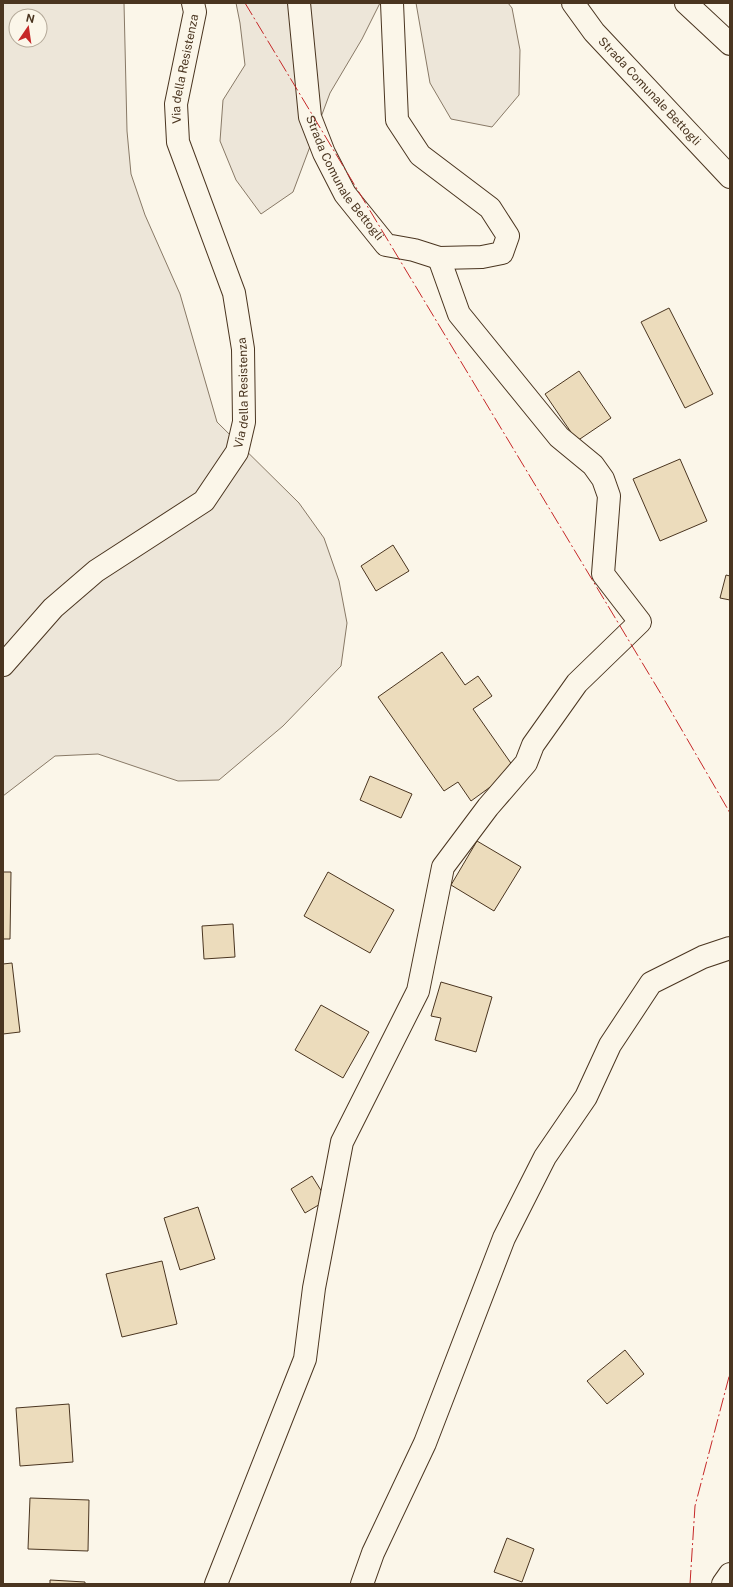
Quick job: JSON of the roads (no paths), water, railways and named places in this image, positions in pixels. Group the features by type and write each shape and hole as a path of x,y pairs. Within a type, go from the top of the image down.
{"street":[{"name":"Via della Resistenza","path":"3,665 53,608 96,571 204,501 237,452 244,422 243,349 234,293 178,142 176,104 195,12 193,3"},
{"name":"Strada Comunale Bettogli","path":"299,3 310,117 324,153 345,194 386,245 414,250 439,258 482,257 502,253 508,236 490,208 420,155 397,120 392,3"},
{"name":"Strada Comunale Bettogli","path":"573,3 594,32 730,177"},
{"path":"686,3 730,44"},
{"path":"216,1584 305,1359 314,1288 342,1142 418,991 443,867 488,807 526,763 533,745 577,683 640,622 603,574 609,496 603,479 593,465 559,437 459,314 439,258"},
{"path":"362,1584 373,1553 425,1443 504,1238 545,1157 586,1097 610,1045 651,984 703,957 730,948"},
{"path":"723,1584 730,1574"}]}
